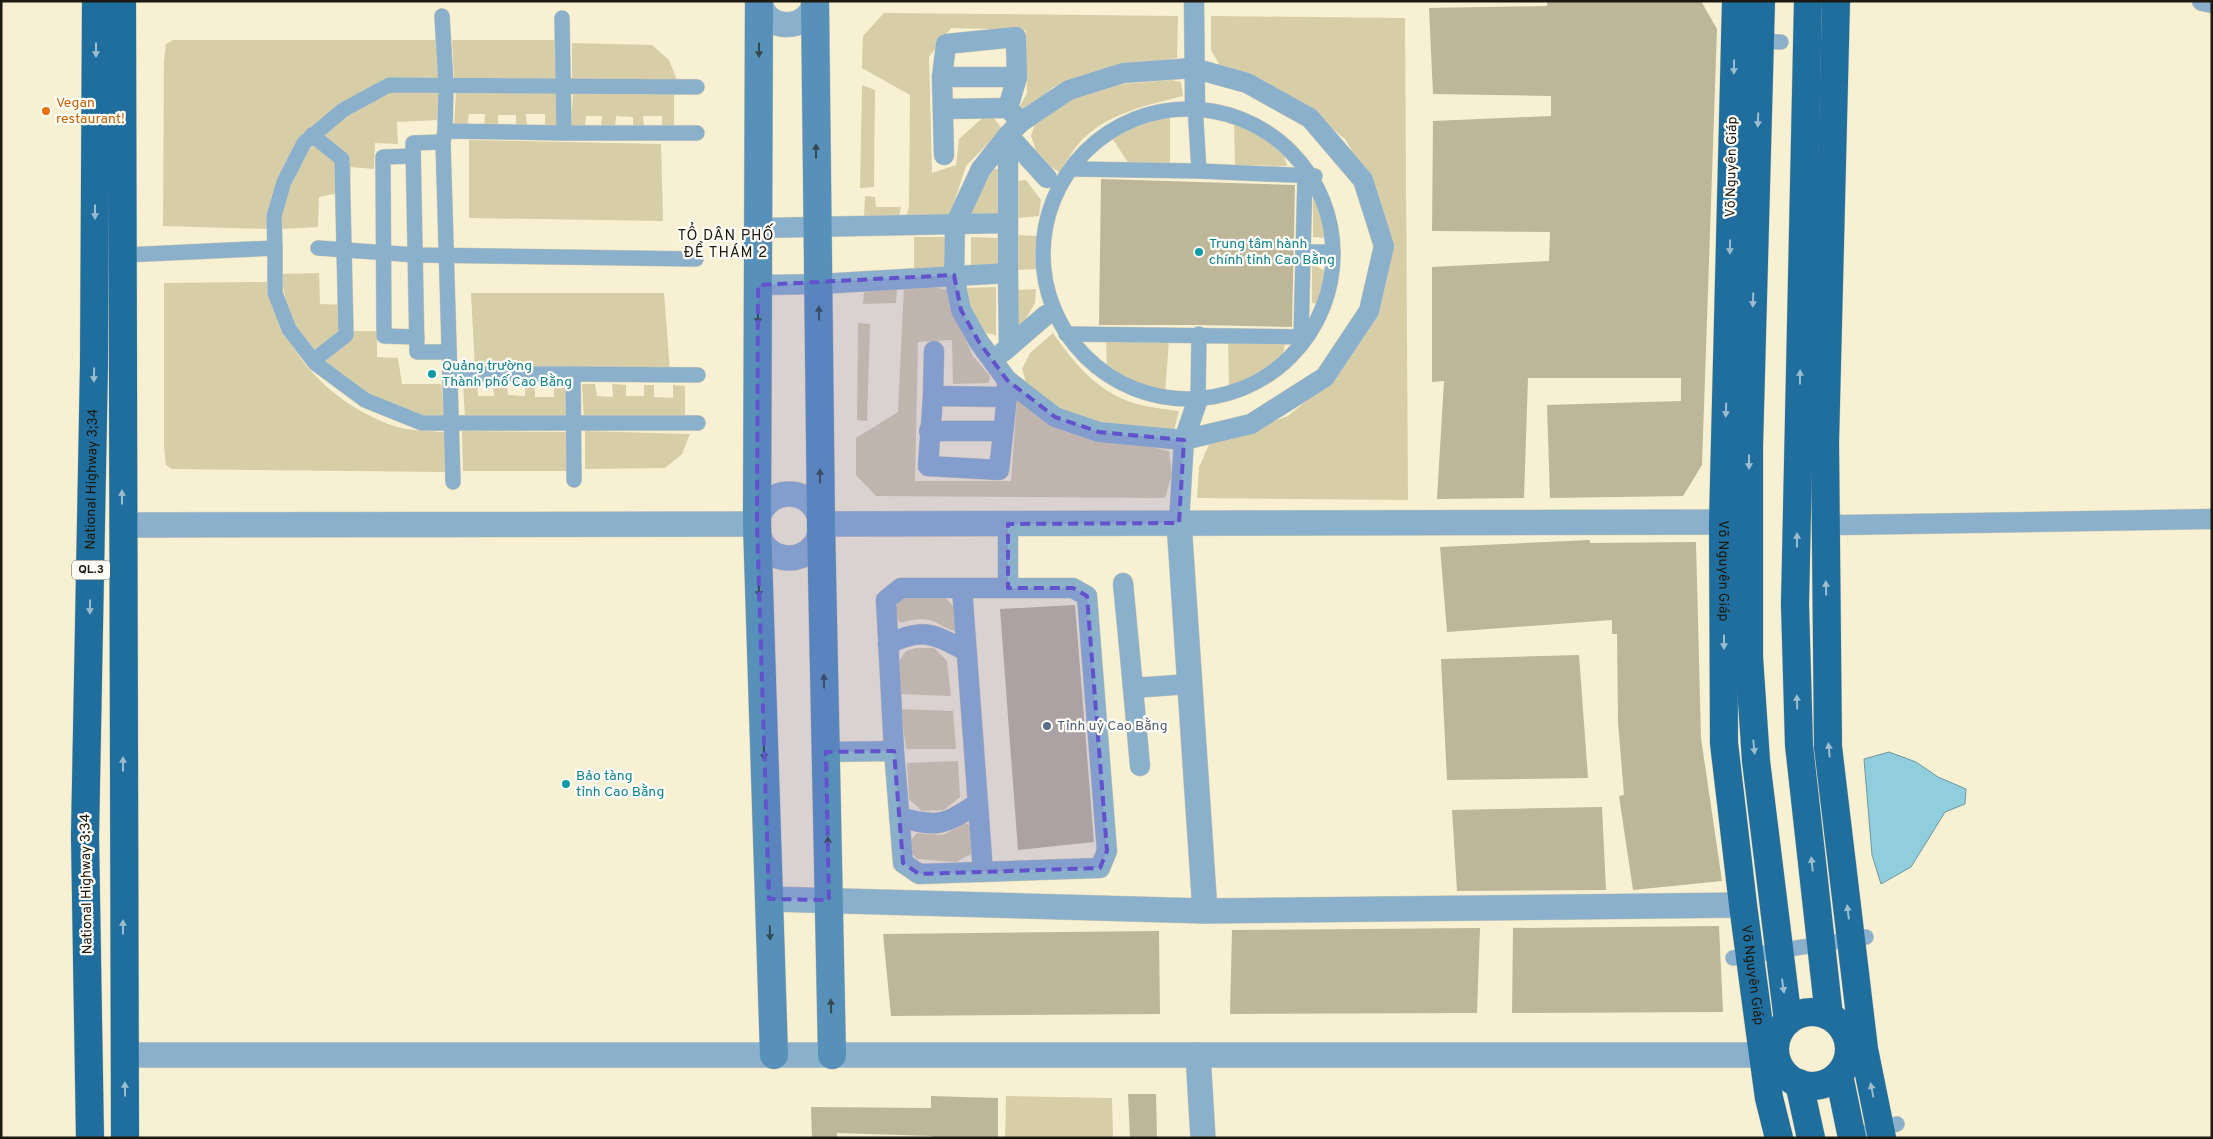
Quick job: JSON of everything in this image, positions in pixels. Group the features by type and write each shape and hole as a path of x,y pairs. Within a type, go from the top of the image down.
{"highway":[{"name":"National Highway 3;34","path":"90,1138 85,844 96,270 96,1"},
{"name":"National Highway 3;34","path":"122,1 125,1138"},
{"name":"Võ Nguyên Giáp","path":"1736,1 1785,42 1796,682 1799,745 1829,1016"},
{"name":"Võ Nguyên Giáp","path":"1761,1 1785,42 1825,443 1828,746 1858,938 1856,1043 1886,1130"},
{"name":"Võ Nguyên Giáp","path":"1779,1138 1770,1098 1769,1054 1741,957 1743,905 1724,743 1736,522 1785,42 1808,1"},
{"name":"Võ Nguyên Giáp","path":"1785,42 1836,1"},
{"name":"Võ Nguyên Giáp","path":"1736,522 1749,657 1752,729 1788,1021"},
{"path":"92,526 122,525"},
{"path":"85,844 123,843"},
{"name":"Võ Nguyên Giáp","path":"1769,1054 1788,1021 1798,1015 1811,1012 1829,1016 1856,1043"},
{"name":"Võ Nguyên Giáp","path":"1838,1075 1856,1043"},
{"name":"Võ Nguyên Giáp","path":"1769,1054 1786,1074 1799,1083"},
{"path":"1811,1138 1799,1083 1820,1085 1827,1083 1838,1075 1850,1137"}],"main road":[{"path":"759,1 757,524 774,1055"},
{"path":"815,1 821,524 832,1055"}],"street":[{"path":"759,1 765,14 771,21 789,26 806,19 815,1"},
{"path":"1194,1 1193,68 1199,171"},
{"path":"2202,1 2212,3"},
{"path":"442,16 446,85 444,136 453,482"},
{"path":"562,18 564,133"},
{"path":"944,155 942,77 946,44 1016,37 1017,77 1008,223 1009,347"},
{"path":"1193,68 1246,84 1310,118 1363,180 1384,246 1369,311 1325,377 1251,424 1184,440 1099,432 1055,417 1007,388 961,310 954,275 954,225 981,169 1013,122 1068,90 1123,73 1193,68"},
{"path":"942,77 1017,77"},
{"path":"696,87 389,85 343,110 304,143 284,182 274,216 275,293 289,329 314,360 365,400 422,423 698,423"},
{"path":"943,109 1013,122 1053,185 1043,256 1051,315 1096,372 1132,393 1174,400 1217,398 1250,386 1278,368 1303,337 1325,300 1333,252 1327,216 1310,175 1297,156 1272,133 1233,115 1195,105 1158,107 1130,118 1079,160 1073,170 1053,185"},
{"path":"449,352 417,352 413,143 444,136 564,133 697,133"},
{"path":"312,135 342,159 346,335 314,360"},
{"path":"413,156 383,157 384,336 417,337"},
{"path":"1073,170 1199,171 1310,175"},
{"path":"1303,337 1303,252 1310,175"},
{"path":"758,228 1008,223"},
{"path":"124,255 275,248"},
{"path":"318,248 416,256 696,259"},
{"path":"1303,252 1333,252"},
{"path":"758,285 818,284 1008,273"},
{"path":"992,361 1051,315"},
{"path":"1066,334 1199,334 1303,337"},
{"path":"1199,334 1198,399 1184,440 1179,523 1205,911"},
{"path":"934,351 928,466 999,470 1007,388"},
{"path":"450,374 698,375"},
{"path":"573,374 574,480"},
{"path":"933,396 1007,388"},
{"path":"929,431 1004,431"},
{"path":"789,494 804,498 813,505 819,514 821,524 818,539 809,552 789,558 770,552 758,535 757,524 759,514 765,505 773,498 789,494"},
{"path":"1825,523 1842,525 2212,519"},
{"path":"821,524 1736,522"},
{"path":"122,525 757,524"},
{"path":"1008,524 1008,588"},
{"path":"1123,583 1140,766"},
{"path":"901,588 1008,588 1072,588 1087,596 1107,851 1100,868 919,874 903,863 894,751 886,600 901,588"},
{"path":"962,588 983,872"},
{"path":"888,644 909,634 933,634 966,651"},
{"path":"1133,688 1190,684"},
{"path":"826,752 894,751"},
{"path":"899,818 926,824 950,821 978,802"},
{"path":"769,899 1205,911 1743,905"},
{"path":"1741,957 1858,938"},
{"path":"124,1055 1769,1054"},
{"path":"1198,1055 1203,1138"},
{"path":"1850,1137 1886,1130"}],"highlighted area":[{"path":"954,275 961,310 979,342 1007,380 1055,417 1099,432 1184,440 1179,523 1008,524 1008,588 1073,588 1087,596 1107,851 1100,868 919,874 903,863 894,751 826,752 829,900 769,899 757,524 758,285"}],"shaded area":[{"path":"884,13 1178,16 1177,58 1130,66 1053,87 1027,112 1020,106 1027,93 1026,30 951,28 929,57 932,173 956,165 959,139 988,113 1002,129 966,166 949,218 906,219 909,206 910,95 862,68 863,36"},
{"path":"1211,16 1405,18 1408,500 1197,498 1199,467 1209,445 1288,416 1341,372 1370,322 1388,276 1390,233 1372,185 1345,139 1317,116 1222,69 1211,50"},
{"path":"173,40 439,40 438,79 406,80 313,130 269,229 163,226 164,61 166,44"},
{"path":"452,40 557,40 557,80 454,80"},
{"path":"572,43 652,45 669,60 677,80 572,81"},
{"path":"1171,80 1181,82 1183,96 1139,108 1111,119 1098,127 1076,147 1059,172 1039,159 1031,136 1038,115 1081,95 1124,84"},
{"path":"862,85 875,90 874,187 860,188"},
{"path":"438,87 439,120 397,122 398,144 375,143 374,169 351,167 349,194 339,193 319,197 318,227 280,229 280,219 294,178 301,162 321,134 347,114 392,88"},
{"path":"456,91 557,91 557,126 545,127 545,114 526,114 527,126 516,126 516,115 498,115 498,126 484,126 485,114 469,114 467,127 454,127"},
{"path":"573,92 674,93 674,128 662,129 662,116 643,116 644,128 633,128 633,117 616,116 615,128 601,128 602,116 586,116 585,129 571,128"},
{"path":"1170,113 1170,165 1129,164 1112,138 1142,118"},
{"path":"1234,119 1257,131 1283,151 1287,166 1235,165"},
{"path":"469,140 661,144 663,221 469,218"},
{"path":"988,169 1000,169 1001,214 967,214"},
{"path":"1026,180 1041,200 1039,216 1018,218 1017,181"},
{"path":"865,196 875,197 876,207 901,207 898,221 864,218"},
{"path":"1313,198 1322,207 1326,238 1313,237"},
{"path":"1017,235 1038,236 1037,269 1017,270"},
{"path":"914,237 946,237 946,270 914,271"},
{"path":"971,237 999,238 998,269 971,270"},
{"path":"1312,263 1326,272 1318,304 1312,303"},
{"path":"319,273 320,304 345,305 351,331 377,331 377,357 398,358 402,384 441,384 445,420 420,416 369,399 336,376 292,326 280,274"},
{"path":"269,282 282,326 301,359 314,374 343,400 377,419 406,429 444,432 446,472 172,469 166,465 164,448 164,283"},
{"path":"904,285 946,289 955,317 973,356 990,376 989,383 953,384 952,340 918,342 915,481 1011,481 1017,400 1064,428 1169,451 1172,475 1165,498 876,496 856,475 856,438 898,412"},
{"path":"996,287 996,335 986,333 970,312 963,288"},
{"path":"897,288 896,303 863,304 864,291"},
{"path":"1036,289 1035,303 1023,324 1013,322 1014,290"},
{"path":"471,293 664,293 670,371 475,370"},
{"path":"858,323 870,324 867,421 857,420"},
{"path":"1053,333 1080,368 1101,387 1126,400 1141,405 1179,411 1174,430 1136,430 1098,422 1057,407 1027,385 1022,369 1030,353"},
{"path":"1106,339 1169,340 1165,394 1133,387 1107,372"},
{"path":"1228,340 1285,343 1283,356 1255,378 1229,389"},
{"path":"463,383 477,383 478,396 494,396 493,384 507,384 508,395 525,396 525,385 535,385 535,397 554,397 554,384 566,385 566,420 465,419"},
{"path":"582,384 595,384 597,396 613,397 612,384 626,385 626,396 644,396 644,385 654,385 654,397 673,398 673,385 685,386 685,421 584,420"},
{"path":"462,431 566,432 567,471 463,471"},
{"path":"585,431 690,434 682,454 665,468 585,469"},
{"path":"908,596 945,597 953,606 956,631 926,619 901,623 894,617 897,603"},
{"path":"916,648 934,648 947,661 951,696 900,694 899,661 906,651"},
{"path":"901,709 953,711 956,749 906,749"},
{"path":"958,761 960,797 944,810 922,811 909,799 907,763"},
{"path":"966,823 973,829 971,854 956,862 917,859 909,849 911,840 917,833 943,835"},
{"path":"1006,1096 1112,1098 1113,1138 1005,1138"}],"water":[{"path":"1889,752 1916,762 1938,777 1966,789 1965,804 1945,812 1911,867 1881,884 1872,855 1864,759"}],"building":[{"path":"1547,1 1701,1 1717,29 1702,465 1683,496 1550,498 1547,405 1681,401 1681,378 1528,378 1524,498 1437,499 1444,381 1432,382 1432,267 1549,261 1550,232 1432,231 1433,121 1551,116 1551,96 1433,94 1429,8 1547,6"},
{"name":"Trung tâm hành chính tỉnh Cao Bằng","path":"1101,179 1295,185 1292,327 1099,325"},
{"path":"1590,540 1590,543 1696,542 1701,738 1722,881 1633,890 1619,796 1624,795 1618,722 1617,634 1612,634 1612,620 1447,632 1440,547"},
{"name":"Tỉnh uỷ Cao Bằng","path":"1075,605 1094,842 1018,850 1000,609"},
{"path":"1579,655 1588,778 1447,780 1441,659"},
{"path":"1602,807 1606,890 1457,891 1452,810"},
{"path":"1719,926 1723,1012 1512,1013 1513,928"},
{"path":"1480,928 1477,1013 1230,1014 1232,930"},
{"path":"1159,931 1160,1014 891,1016 883,934"},
{"path":"1128,1094 1156,1094 1157,1138 1130,1138"},
{"path":"931,1096 998,1098 998,1138 932,1138 932,1136 837,1133 837,1138 812,1138 811,1107 931,1108"}],"place":[{"name":"Vegan restaurant!","path":"46,111"},
{"name":"Trung tâm hành chính tỉnh Cao Bằng","path":"1199,252"},
{"name":"Quảng trường Thành phố Cao Bằng","path":"432,374"},
{"name":"Tỉnh uỷ Cao Bằng","path":"1047,726"},
{"name":"Bảo tàng tỉnh Cao Bằng","path":"566,784"}],"district":[{"name":"TỔ DÂN PHỐ ĐỀ THÁM 2","path":"726,244"}]}
